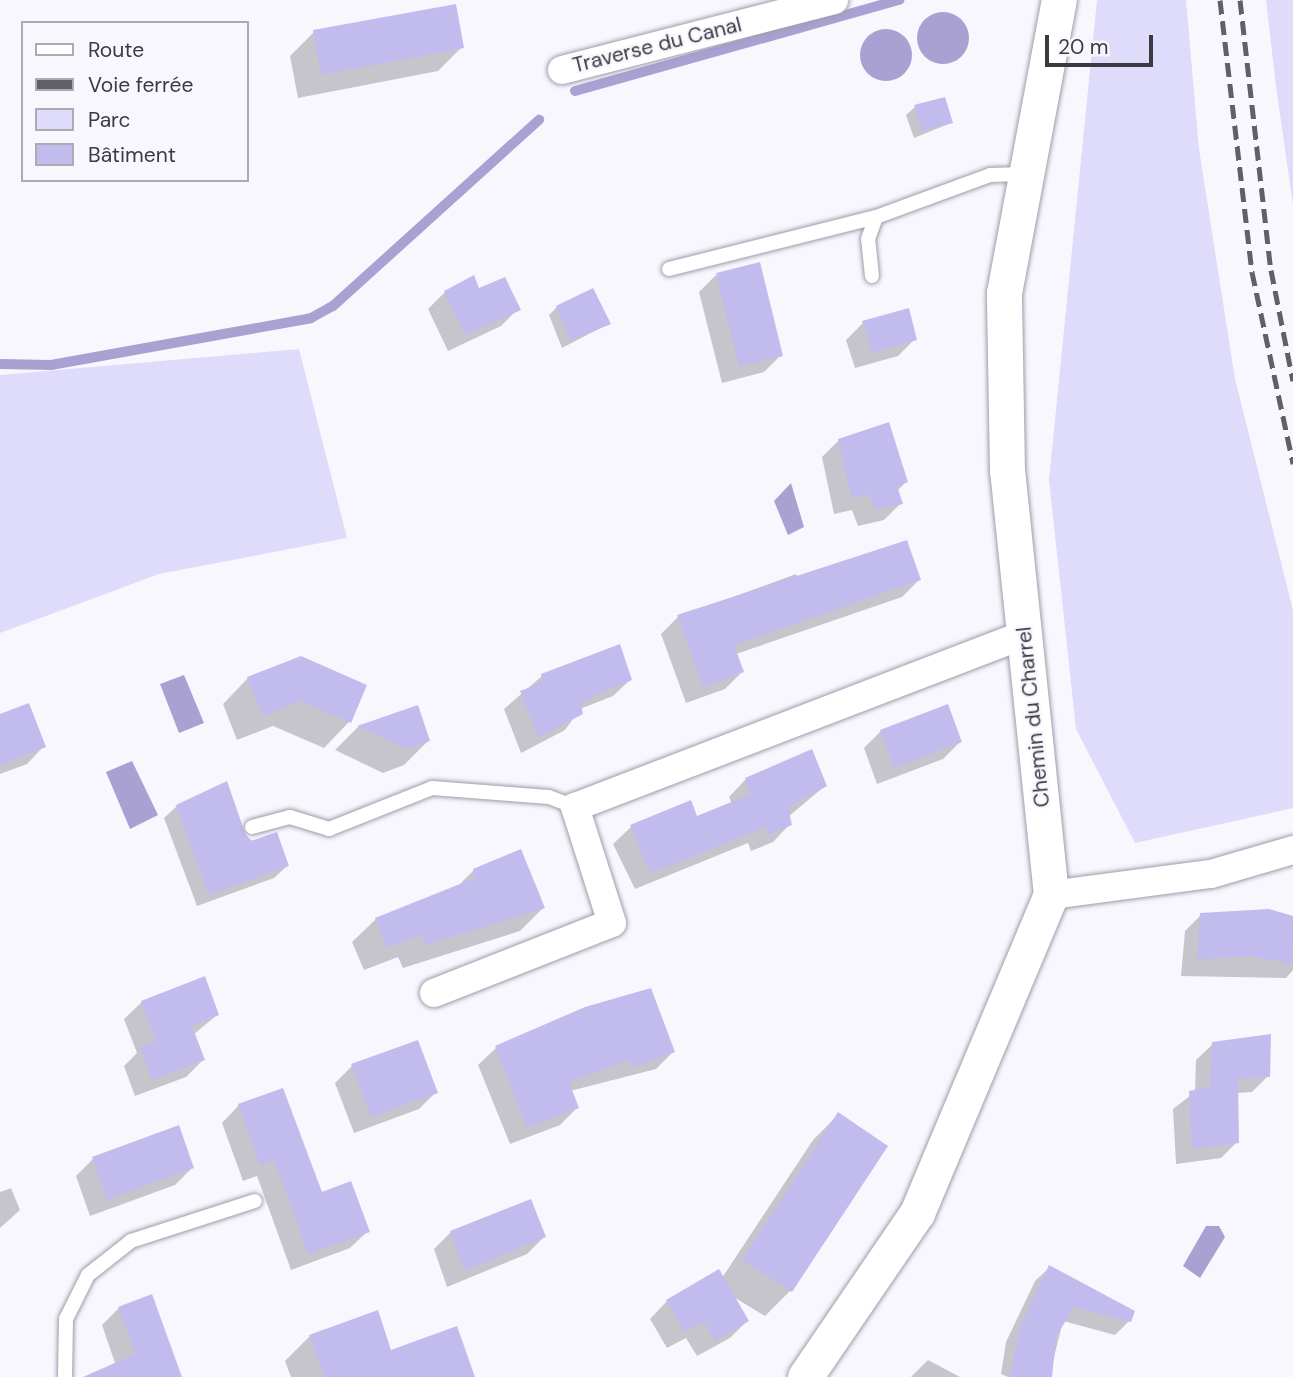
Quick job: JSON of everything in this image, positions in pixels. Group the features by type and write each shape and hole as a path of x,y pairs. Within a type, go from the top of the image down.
{"street":[{"name":"Traverse du Canal","path":"562,70 834,0"},
{"name":"Chemin du Charrel","path":"806,1377 917,1213 1051,895 1007,471 1004,293 1022,174 1059,0"},
{"path":"434,993 612,923 575,807 1024,635"},
{"path":"1051,895 1211,874 1293,850"}],"lane":[{"path":"668,269 876,217 990,176 1022,174"},
{"path":"872,276 868,239 876,217"},
{"path":"251,827 290,817 329,829 432,788 549,797 575,807"},
{"path":"65,1377 66,1319 88,1275 131,1241 255,1201"}],"green space":[{"path":"1097,0 1186,0 1199,149 1235,379 1293,610 1293,808 1135,843 1076,729 1049,480"},
{"path":"1266,0 1293,0 1293,205 1276,86"},
{"path":"299,349 347,538 159,574 0,633 0,375"}],"shaded area":[{"path":"943,12 953,14 961,20 967,28 967,48 961,56 953,62 943,64 933,62 925,56 919,48 917,38 919,28 925,20 933,14"},
{"path":"886,29 896,31 904,37 910,45 910,65 904,73 896,79 886,81 876,79 868,73 862,65 860,55 862,45 868,37 876,31"},
{"path":"791,483 804,527 788,535 774,501"},
{"path":"184,675 204,723 179,733 160,684"},
{"path":"132,761 158,815 130,829 106,772"},
{"path":"1206,1226 1219,1226 1225,1237 1200,1278 1183,1266"}],"building":[{"path":"456,4 464,48 321,75 313,30"},
{"path":"945,97 953,123 922,131 914,105"},
{"path":"760,262 783,356 739,367 716,273"},
{"path":"474,275 479,288 505,277 521,310 465,335 444,291"},
{"path":"593,288 611,324 570,341 556,306"},
{"path":"909,308 917,340 872,352 862,321"},
{"path":"889,422 908,482 897,486 903,504 875,510 869,494 851,498 838,439"},
{"path":"907,540 921,580 734,645 744,672 703,687 677,615"},
{"path":"620,644 632,680 597,694 581,705 583,714 538,738 520,691 543,682 541,674"},
{"path":"301,656 367,685 351,723 299,701 263,716 247,677"},
{"path":"29,703 46,747 0,765 0,714"},
{"path":"948,704 962,742 894,768 880,730"},
{"path":"418,705 430,741 408,749 357,726"},
{"path":"812,749 827,786 788,807 792,825 768,835 765,827 652,873 646,865 630,825 691,800 697,816 751,794 745,778"},
{"path":"227,781 245,833 251,841 277,832 289,866 209,895 176,805"},
{"path":"521,849 545,908 426,945 421,935 387,948 375,918 475,878 473,869"},
{"path":"1269,909 1293,916 1292,964 1250,956 1197,960 1200,913"},
{"path":"205,976 219,1015 192,1026 205,1060 152,1080 140,1047 156,1041 141,1001"},
{"path":"651,988 675,1052 632,1068 629,1060 569,1082 579,1108 527,1128 495,1046 585,1007"},
{"path":"1271,1034 1270,1077 1238,1079 1239,1143 1192,1149 1189,1091 1210,1087 1212,1042"},
{"path":"418,1040 438,1093 371,1117 351,1064"},
{"path":"283,1088 322,1192 351,1181 370,1232 308,1254 274,1160 260,1165 238,1104"},
{"path":"838,1112 888,1146 792,1292 742,1260"},
{"path":"179,1125 194,1168 107,1200 92,1157"},
{"path":"531,1199 546,1237 464,1271 450,1231"},
{"path":"1049,1265 1135,1311 1131,1322 1074,1307 1056,1337 1052,1377 1010,1377 1020,1327"},
{"path":"719,1269 749,1321 715,1341 704,1322 685,1332 666,1300"},
{"path":"152,1294 182,1377 83,1377 135,1354 118,1307"},
{"path":"378,1310 391,1350 457,1326 475,1377 324,1377 309,1335"}],"waterway":[{"path":"575,91 899,0"},
{"path":"0,364 51,365 311,318 333,306 539,120"}],"railway":[{"path":"1220,0 1252,272 1293,464"},
{"path":"1240,0 1271,270 1293,381"}]}
